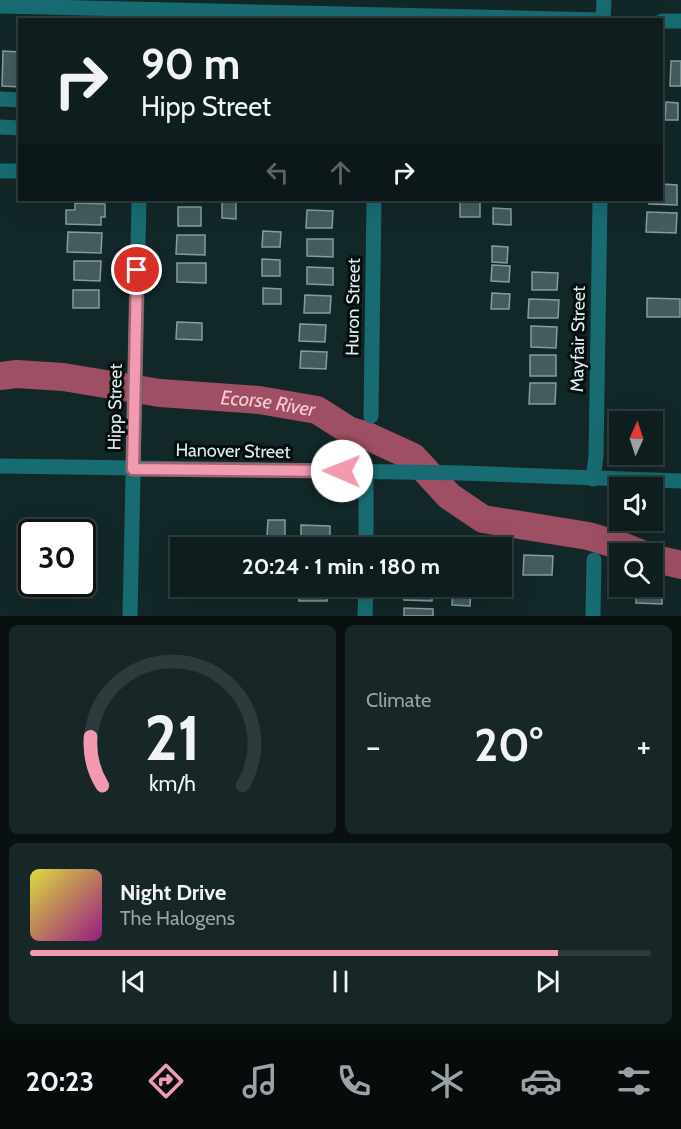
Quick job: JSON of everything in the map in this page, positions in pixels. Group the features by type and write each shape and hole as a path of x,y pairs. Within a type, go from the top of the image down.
{"street":[{"path":"603,18 604,0"},
{"path":"0,6 378,11 553,18"},
{"path":"663,21 681,21"},
{"path":"0,99 18,100"},
{"path":"0,127 18,128"},
{"path":"0,171 18,171"},
{"name":"Hipp Street","path":"130,616 139,201"},
{"name":"Huron Street","path":"371,416 374,201"},
{"name":"Mayfair Street","path":"593,479 600,201"},
{"name":"Hanover Street","path":"0,466 463,473 681,481"},
{"path":"366,472 366,537"},
{"path":"593,616 594,560"},
{"path":"365,616 366,597"}],"building":[{"path":"3,51 18,52 18,87 2,86"},
{"path":"671,61 681,61 681,86 670,86"},
{"path":"666,102 678,103 678,120 665,120"},
{"path":"663,184 677,185 677,205 649,204 649,201 663,201"},
{"path":"460,201 480,201 480,217 460,217"},
{"path":"222,202 236,202 236,219 222,218"},
{"path":"75,203 105,204 105,217 101,217 101,225 66,224 66,210 75,210"},
{"path":"178,207 201,207 201,226 178,226"},
{"path":"493,208 511,209 511,225 493,224"},
{"path":"307,210 333,211 332,228 306,228"},
{"path":"647,212 677,213 676,233 646,232"},
{"path":"263,231 281,232 280,247 262,247"},
{"path":"68,232 102,233 101,253 67,252"},
{"path":"177,235 205,235 205,255 176,254"},
{"path":"307,239 333,239 333,257 307,256"},
{"path":"492,246 508,247 507,263 492,262"},
{"path":"262,259 280,260 280,276 262,276"},
{"path":"74,261 101,261 100,281 74,280"},
{"path":"177,263 206,263 206,283 177,282"},
{"path":"492,265 510,266 509,282 491,281"},
{"path":"307,267 333,268 333,285 307,284"},
{"path":"532,272 558,273 557,290 532,290"},
{"path":"263,288 281,289 281,304 263,304"},
{"path":"73,290 99,290 99,308 73,308"},
{"path":"492,293 510,294 509,309 491,309"},
{"path":"305,295 331,296 330,313 304,313"},
{"path":"647,298 680,299 680,317 647,317"},
{"path":"529,299 559,300 558,318 528,318"},
{"path":"177,322 202,323 202,340 176,339"},
{"path":"300,324 326,325 325,342 299,341"},
{"path":"531,326 557,327 556,348 531,347"},
{"path":"301,351 327,352 326,369 300,368"},
{"path":"530,355 556,355 556,376 530,376"},
{"path":"530,383 556,383 555,404 529,404"},
{"path":"268,520 285,520 285,537 267,536"},
{"path":"301,525 330,526 330,537 301,537"},
{"path":"524,555 553,556 552,575 523,575"},
{"path":"299,597 327,597 327,601 299,601"},
{"path":"404,597 432,597 432,601 404,600"},
{"path":"452,597 471,597 470,606 452,605"},
{"path":"636,597 662,597 662,604 636,603"},
{"path":"404,608 433,609 433,616 404,616"}],"waterway":[{"name":"Ecorse River","path":"0,376 17,374 63,377 160,393 259,400 317,410 350,431 365,435 413,457 449,496 483,519 588,536 612,543"},
{"name":"Ecorse River","path":"663,561 681,565"}],"route":[{"path":"137,270 133,469 342,471"}]}
